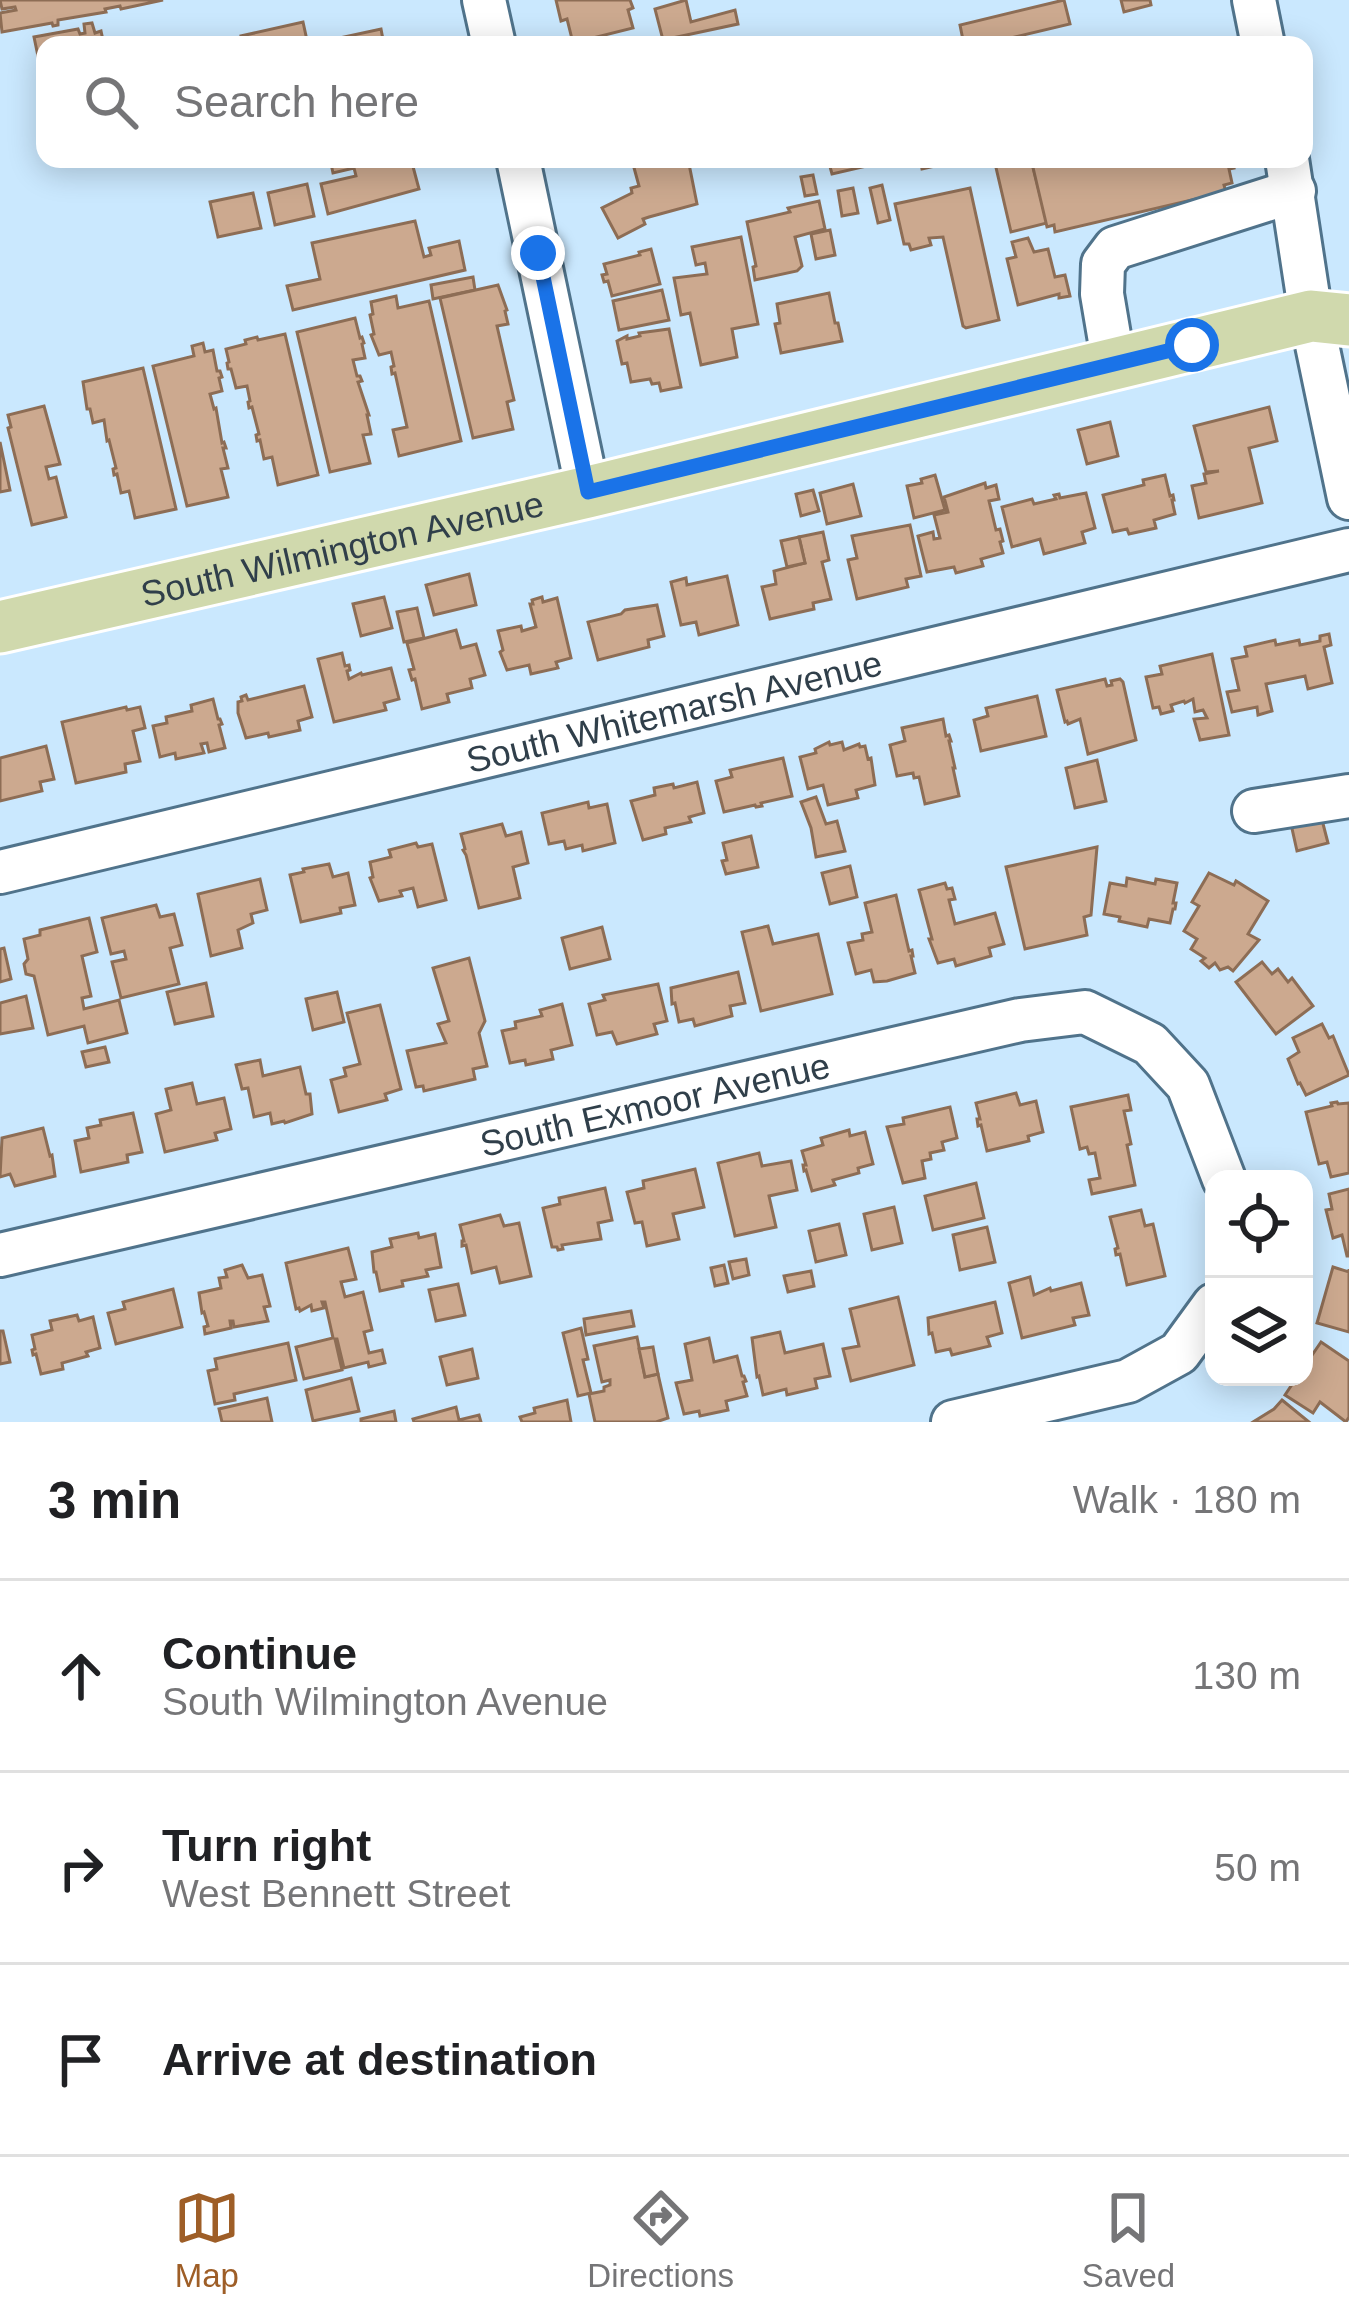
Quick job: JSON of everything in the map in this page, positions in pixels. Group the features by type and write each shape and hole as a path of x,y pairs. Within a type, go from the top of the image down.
{"main road":[{"name":"South Wilmington Avenue","path":"0,627 588,492 1336,308"}],"street":[{"path":"484,0 492,36"},
{"path":"1254,0 1261,36"},
{"path":"520,168 588,492"},
{"path":"1114,365 1102,293 1103,264 1115,248 1291,175 1336,308 1349,498"},
{"name":"South Whitemarsh Avenue","path":"0,872 1349,550"},
{"path":"1254,811 1349,796"},
{"name":"South Exmoor Avenue","path":"0,1255 1020,1020 1085,1012 1150,1044 1188,1085 1221,1170"},
{"path":"953,1422 1128,1381 1179,1353 1205,1317"}],"building":[{"path":"0,0 163,0 58,20 53,26 2,32 0,13 16,10 2,9"},
{"path":"556,0 630,0 633,8 628,10 633,28 601,36 571,36 567,19 561,21"},
{"path":"686,0 691,22 735,10 738,24 662,36 655,9"},
{"path":"1064,0 1070,24 1019,36 962,36 960,25"},
{"path":"1121,0 1150,0 1151,5 1124,12"},
{"path":"303,22 306,36 241,36"},
{"path":"92,23 95,33 101,31 102,36 40,36 78,29 85,33 84,24"},
{"path":"381,29 382,36 348,36"},
{"path":"354,168 413,168 419,189 328,214 321,184 356,176"},
{"path":"634,168 690,168 697,204 643,219 645,224 618,238 602,208 639,186"},
{"path":"996,168 1033,168 1047,223 1011,232"},
{"path":"1033,168 1234,168 1229,169 1232,183 1224,185 1226,192 1055,232 1054,225 1047,227"},
{"path":"813,175 817,194 805,196 801,177"},
{"path":"307,184 314,216 275,225 268,193"},
{"path":"882,185 890,220 878,223 870,188"},
{"path":"853,188 858,213 842,216 838,191"},
{"path":"970,188 999,320 966,328 943,237 929,238 931,245 911,250 904,244 895,204"},
{"path":"253,193 261,228 218,237 210,202"},
{"path":"819,201 825,229 795,237 802,266 755,280 747,222"},
{"path":"415,221 424,257 431,255 429,248 459,241 465,270 293,310 287,286 320,279 312,243"},
{"path":"830,230 835,255 816,259 811,234"},
{"path":"741,237 758,324 732,329 737,357 701,365 690,313 681,315 674,278 707,274 705,263 696,265 692,247"},
{"path":"1028,238 1034,252 1048,249 1055,277 1065,275 1070,296 1059,298 1059,294 1018,305 1007,259 1016,257 1012,242"},
{"path":"651,249 660,284 612,296 602,275 607,274 604,264"},
{"path":"473,277 475,290 433,299 431,285"},
{"path":"498,285 507,310 508,324 497,326 514,400 507,402 513,429 473,438 440,298"},
{"path":"662,290 669,320 619,330 613,301"},
{"path":"829,293 842,341 781,353 775,324 780,323 777,304"},
{"path":"396,296 398,308 429,301 461,441 399,456 393,430 407,427 392,374 391,352 379,355 370,315 371,302"},
{"path":"355,318 364,343 365,358 353,360 369,415 371,434 363,435 370,463 330,472 297,332"},
{"path":"669,329 681,387 661,391 659,383 652,384 650,379 631,382 617,341"},
{"path":"285,334 318,475 278,485 272,457 264,459 257,441 247,386 236,388 226,349 246,344 245,340"},
{"path":"203,343 205,352 213,350 222,377 222,391 210,394 226,448 228,468 221,469 228,497 187,506 153,366 194,356 192,346"},
{"path":"143,368 176,509 135,518 129,491 121,493 114,475 104,420 93,423 83,382"},
{"path":"44,406 60,464 46,467 49,479 56,477 66,517 32,525 8,415"},
{"path":"1269,407 1277,441 1249,448 1262,503 1199,518 1192,486 1206,483 1204,474 1219,471 1206,472 1194,426"},
{"path":"1110,422 1118,456 1087,464 1078,430"},
{"path":"0,442 10,490 0,492"},
{"path":"935,475 945,510 914,518 907,486"},
{"path":"1165,475 1175,514 1154,520 1156,528 1113,532 1103,495"},
{"path":"985,483 986,488 996,485 999,499 989,501 1003,553 981,559 983,566 956,573 954,567 927,572 918,536 933,532 934,539 940,538 934,515 948,512 944,497"},
{"path":"853,484 861,516 827,524 820,493"},
{"path":"813,490 819,511 801,516 796,494"},
{"path":"1086,493 1095,528 1082,532 1085,543 1044,554 1040,539 1012,547 1002,507"},
{"path":"910,525 921,576 906,579 908,587 857,599 848,560 857,558 852,536"},
{"path":"823,532 829,560 822,562 831,599 813,603 814,609 770,619 762,587 776,584 774,571 805,563 799,537"},
{"path":"799,537 805,563 787,567 781,541"},
{"path":"469,574 476,605 434,615 426,585"},
{"path":"727,576 738,625 699,635 696,622 681,625 671,582 686,578 687,585"},
{"path":"384,597 392,628 361,636 353,604"},
{"path":"542,597 543,602 557,598 571,658 556,662 558,668 531,674 529,665 507,670 498,631 536,627 530,604"},
{"path":"657,605 664,636 648,640 649,647 598,660 588,622"},
{"path":"417,608 424,638 404,642 397,612"},
{"path":"456,630 461,648 476,644 485,675 470,679 472,688 447,694 449,702 422,709 409,670 414,669 407,643"},
{"path":"1329,634 1331,645 1324,647 1332,683 1308,689 1305,676 1266,684 1272,711 1258,715 1257,707 1232,712 1227,692 1239,690 1232,659 1247,656 1245,647 1275,640 1276,645 1299,640 1300,645"},
{"path":"342,653 345,666 349,665 349,679 391,668 399,699 384,703 386,710 334,722 318,659"},
{"path":"1212,654 1229,735 1200,740 1194,719 1207,718 1203,710 1195,712 1193,699 1171,705 1173,711 1161,714 1159,707 1153,708 1146,677 1162,674 1160,666"},
{"path":"1105,679 1107,686 1111,681 1123,682 1136,740 1088,754 1080,719 1065,722 1057,690"},
{"path":"304,686 312,717 298,721 300,730 246,738 238,713 241,697 246,695 248,700"},
{"path":"1037,696 1046,736 981,751 974,720 988,716 986,708"},
{"path":"213,699 225,748 209,752 207,743 201,744 204,753 160,757 153,726"},
{"path":"140,707 145,728 133,731 140,761 125,764 126,772 76,783 62,722"},
{"path":"943,719 959,796 925,804 919,777 914,778 913,773 897,776 890,745 905,741 902,728"},
{"path":"842,742 844,750 865,746 875,785 856,790 858,798 828,805 823,785 808,789 800,757 816,753 815,749"},
{"path":"46,746 54,779 40,782 42,791 0,801 0,758"},
{"path":"783,758 792,796 724,812 716,781 732,777 730,770"},
{"path":"1097,760 1106,801 1075,808 1066,768"},
{"path":"697,782 704,813 689,817 691,822 665,828 666,834 643,840 631,801 655,795 654,788"},
{"path":"816,797 826,824 837,821 845,851 816,857 801,802"},
{"path":"588,802 589,808 607,804 615,843 583,851 582,845 566,849 564,841 549,844 542,813"},
{"path":"1321,816 1328,843 1297,851 1291,824"},
{"path":"502,824 506,836 521,832 528,863 513,867 520,898 479,908 461,834"},
{"path":"751,836 758,867 726,874 723,843"},
{"path":"416,843 418,847 432,844 446,900 418,907 413,888 379,901 370,862 391,857 389,850"},
{"path":"1097,847 1091,915 1084,917 1087,935 1025,949 1006,867"},
{"path":"329,864 333,877 348,873 355,905 301,922 290,875"},
{"path":"850,866 857,897 830,904 822,873"},
{"path":"1209,873 1234,885 1236,881 1268,901 1248,934 1259,940 1233,971 1228,967 1220,970 1215,963 1209,968 1201,961 1205,958 1191,949 1197,939 1184,931 1199,906 1192,902"},
{"path":"1127,878 1177,883 1170,923 1149,919 1147,927 1104,914 1110,883 1126,886"},
{"path":"260,879 267,910 251,914 253,923 238,930 242,948 211,956 198,894"},
{"path":"945,883 955,899 949,900 955,924 995,913 1004,944 989,948 991,956 956,966 954,959 938,963 919,890"},
{"path":"896,895 915,973 874,982 871,970 856,974 848,943 872,932 865,903"},
{"path":"156,905 160,917 174,914 182,945 170,948 179,984 121,998 112,962 126,959 124,951 111,954 102,918"},
{"path":"89,918 97,952 82,956 91,996 82,998 84,1009 119,1000 127,1033 88,1043 84,1026 48,1035 34,976 26,974 24,939 40,935 40,930"},
{"path":"768,926 773,944 818,934 832,994 761,1011 742,932"},
{"path":"602,927 610,959 570,969 562,938"},
{"path":"4,948 11,979 0,982 0,949"},
{"path":"469,958 485,1021 479,1033 487,1066 473,1069 475,1079 424,1091 423,1086 416,1087 407,1051 446,1043 438,1024 449,1021 433,968"},
{"path":"1262,962 1272,974 1278,969 1288,982 1292,978 1313,1006 1276,1034 1236,982"},
{"path":"738,972 745,1003 730,1006 732,1016 695,1026 693,1019 679,1022 671,988"},
{"path":"206,983 213,1016 175,1024 167,992"},
{"path":"658,984 667,1021 654,1024 657,1034 617,1044 612,1032 597,1035 589,1004 605,1000 603,995"},
{"path":"337,992 344,1022 313,1030 306,999"},
{"path":"26,996 33,1028 0,1034 0,1003"},
{"path":"562,1004 572,1045 551,1050 553,1059 510,1063 502,1031"},
{"path":"380,1005 401,1089 385,1094 387,1100 339,1112 331,1080 346,1076 344,1068 360,1064 347,1013"},
{"path":"1322,1024 1329,1038 1333,1036 1349,1075 1306,1095 1288,1059 1299,1052 1293,1038"},
{"path":"105,1047 109,1062 86,1067 82,1052"},
{"path":"260,1060 263,1076 300,1067 312,1114 272,1124 270,1113 254,1117 248,1088 242,1089 236,1065"},
{"path":"192,1083 197,1104 224,1098 231,1129 215,1133 217,1140 165,1152 156,1114 171,1110 166,1089"},
{"path":"1016,1093 1020,1105 1036,1101 1043,1132 1028,1136 1029,1141 987,1151 976,1103"},
{"path":"1128,1095 1131,1110 1124,1111 1135,1185 1092,1194 1089,1180 1100,1178 1095,1153 1089,1154 1087,1147 1080,1149 1071,1107"},
{"path":"1349,1103 1349,1173 1331,1177 1327,1162 1319,1164 1306,1112"},
{"path":"950,1107 957,1138 942,1142 944,1150 922,1161 925,1178 903,1183 887,1127 904,1124 903,1118"},
{"path":"133,1113 142,1152 127,1155 128,1162 81,1172 75,1141 89,1138 87,1128 101,1125 100,1120"},
{"path":"43,1128 55,1176 15,1186 10,1174 0,1177 2,1138"},
{"path":"849,1130 850,1136 865,1132 873,1164 833,1180 835,1185 812,1191 802,1151 823,1145 821,1138"},
{"path":"759,1153 762,1166 791,1161 797,1190 769,1196 776,1227 735,1236 718,1163"},
{"path":"695,1169 704,1207 673,1214 679,1239 647,1246 642,1222 635,1223 627,1192 644,1188 643,1181"},
{"path":"976,1183 984,1218 933,1230 925,1196"},
{"path":"605,1188 612,1220 598,1223 601,1239 562,1245 558,1250 552,1247 543,1208 560,1204 559,1198"},
{"path":"1349,1189 1347,1256 1342,1235 1333,1238 1326,1210 1332,1209 1329,1194"},
{"path":"894,1207 902,1243 872,1250 864,1214"},
{"path":"1141,1210 1145,1226 1153,1224 1165,1276 1127,1285 1110,1217"},
{"path":"500,1215 504,1226 519,1223 531,1276 500,1283 496,1267 472,1273 460,1225"},
{"path":"839,1224 846,1255 816,1262 809,1231"},
{"path":"987,1227 995,1262 960,1270 953,1235"},
{"path":"418,1233 419,1238 435,1234 441,1267 426,1270 428,1276 402,1281 403,1286 380,1291 372,1252 392,1247 390,1239"},
{"path":"348,1248 356,1279 341,1282 345,1297 363,1292 372,1330 364,1332 369,1353 382,1350 385,1363 344,1368 335,1339 342,1370 304,1379 296,1347 333,1338 325,1302 324,1308 312,1311 311,1305 296,1309 286,1263"},
{"path":"746,1259 749,1275 733,1279 729,1262"},
{"path":"242,1265 248,1278 262,1275 270,1306 264,1307 268,1321 234,1327 230,1321 231,1328 205,1334 208,1326 199,1293 221,1288 219,1278 227,1277 225,1270"},
{"path":"724,1265 728,1283 715,1286 711,1268"},
{"path":"1333,1267 1349,1272 1349,1332 1317,1323"},
{"path":"811,1271 814,1286 788,1292 784,1276"},
{"path":"1030,1277 1034,1295 1081,1283 1089,1315 1073,1318 1075,1325 1022,1338 1009,1283"},
{"path":"458,1284 465,1315 436,1321 429,1290"},
{"path":"173,1289 182,1327 116,1344 108,1313 125,1309 123,1302"},
{"path":"898,1297 914,1365 851,1381 843,1349 859,1346 850,1309"},
{"path":"995,1302 1002,1333 987,1337 990,1346 952,1355 950,1349 936,1352 928,1318"},
{"path":"631,1311 634,1326 586,1335 584,1319"},
{"path":"77,1315 79,1321 93,1317 100,1348 62,1363 63,1369 41,1374 32,1335 52,1330 50,1321"},
{"path":"581,1328 591,1393 578,1396 563,1333"},
{"path":"0,1331 10,1362 0,1364"},
{"path":"780,1332 785,1353 823,1344 830,1376 815,1379 817,1388 763,1395 752,1338"},
{"path":"637,1337 645,1377 658,1374 668,1418 595,1422 589,1394 604,1391 610,1380 602,1382 594,1346"},
{"path":"709,1338 714,1362 737,1356 747,1396 726,1401 728,1410 684,1414 676,1383 692,1380 685,1344"},
{"path":"1321,1342 1349,1361 1346,1422 1320,1402 1313,1413 1285,1395 1291,1386 1313,1386 1313,1354"},
{"path":"288,1343 296,1380 234,1394 235,1400 215,1404 208,1371 217,1369 215,1359"},
{"path":"653,1347 658,1374 645,1377 639,1349"},
{"path":"472,1349 478,1378 447,1385 440,1357"},
{"path":"351,1378 359,1411 313,1421 306,1390"},
{"path":"267,1398 272,1422 222,1422 219,1409"},
{"path":"567,1400 571,1422 522,1422 520,1417 535,1413 534,1408"},
{"path":"1282,1400 1309,1422 1253,1422 1274,1409"},
{"path":"456,1407 459,1420 479,1415 481,1422 413,1419"},
{"path":"394,1411 396,1422 361,1422 361,1419"}],"route":[{"path":"538,253 588,492 1192,345"}]}
